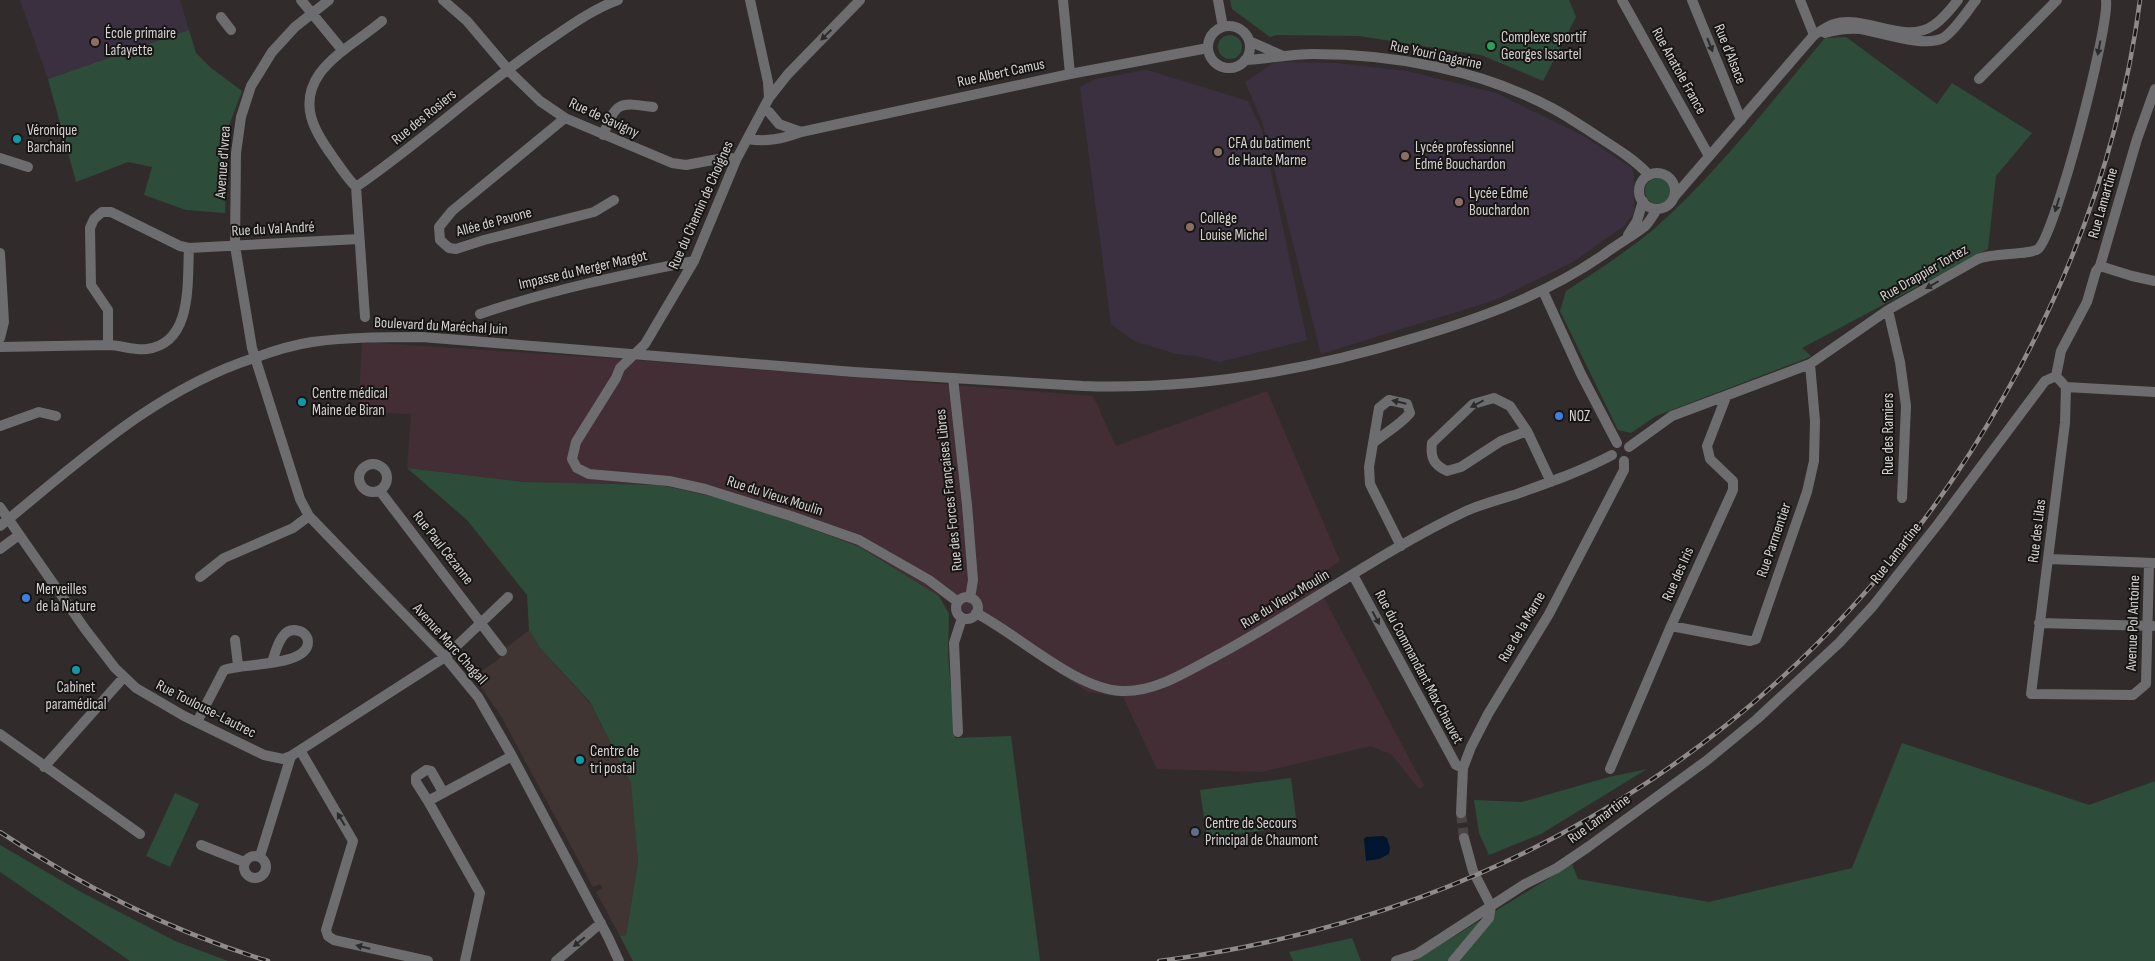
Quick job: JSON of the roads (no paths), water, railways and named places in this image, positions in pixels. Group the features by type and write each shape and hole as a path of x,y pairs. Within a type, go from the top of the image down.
{"street":[{"path":"301,0 343,52"},
{"name":"Avenue d'Ivrea","path":"255,357 235,246 236,153 241,117 251,86 272,52 295,27 328,0"},
{"name":"Rue de Savigny","path":"443,0 467,21 527,90 565,118 678,165 729,157 736,160"},
{"name":"Rue des Rosiers","path":"356,187 420,141 508,68 591,12 618,0"},
{"path":"750,0 768,82 769,98"},
{"name":"Rue du Chemin de Choignes","path":"572,459 576,442 616,378 620,368 646,344 694,261 736,160 769,98 788,74 860,0"},
{"path":"1063,0 1070,74"},
{"path":"1218,0 1223,27"},
{"name":"Rue Anatole France","path":"1622,0 1709,156"},
{"name":"Rue d'Alsace","path":"1692,0 1740,120"},
{"path":"1800,0 1814,36"},
{"path":"1643,201 1649,207 1657,209 1667,206 1814,36 1826,27 1836,23 1848,22 1887,29 1918,31 1932,26 1958,0"},
{"path":"1814,36 1836,30 1859,29 1887,36 1931,40 1944,38 1976,0"},
{"path":"1979,79 2057,0"},
{"name":"Rue Drappier Tortez","path":"1629,447 1672,416 1810,364 1888,310 1978,258 1994,254 2030,252 2038,249 2048,233 2073,151 2093,76 2106,0"},
{"path":"221,17 231,30"},
{"path":"365,317 356,187 315,130 309,109 311,93 316,79 325,67 382,21"},
{"path":"1230,26 1242,30 1249,41 1250,48 1245,60 1234,67 1222,66 1213,60 1208,48 1212,35 1223,27 1230,26"},
{"name":"Rue Youri Gagarine","path":"1249,41 1282,56"},
{"name":"Rue Albert Camus","path":"747,139 766,142 801,132 1070,74 1208,48"},
{"name":"Rue Youri Gagarine","path":"1245,60 1322,54 1396,61 1435,67 1495,83 1560,112 1624,153 1648,175"},
{"name":"Rue Lamartine","path":"1396,961 1418,954 1491,906 1588,848 1706,761 1787,692 1839,643 1873,606 1938,524 2045,381 2056,376 2061,351 2087,302 2096,271 2100,266 2137,139 2155,89"},
{"path":"602,135 612,112 617,107 628,104 653,107"},
{"path":"764,109 779,124 801,132"},
{"name":"Allée de Pavone","path":"565,118 452,212 439,227 440,240 449,248 456,249 594,212 614,200"},
{"path":"777,139 780,133 779,124"},
{"path":"0,158 28,167"},
{"path":"1626,238 1637,221 1643,201 1640,187 1648,175 1660,173 1670,178 1675,187 1674,197"},
{"path":"1670,178 1694,173"},
{"name":"Boulevard du Maréchal Juin","path":"0,526 130,423 179,389 220,370 255,357 311,342 376,337 422,337 953,378 1113,387 1216,381 1269,374 1327,362 1441,330 1505,308 1543,291 1589,264 1645,226 1657,209"},
{"name":"Rue du Val André","path":"108,345 108,310 91,285 90,228 94,219 102,212 111,212 180,246 189,248 359,238"},
{"path":"0,347 108,345 144,350 161,347 176,333 185,313 189,248"},
{"path":"0,252 4,322 0,338"},
{"name":"Impasse du Merger Margot","path":"480,314 564,288 694,261"},
{"path":"2100,266 2155,281"},
{"path":"1543,291 1581,374 1617,443"},
{"name":"Rue des Ramiers","path":"1888,310 1900,362 1906,406 1902,498"},
{"name":"Avenue Marc Chagall","path":"255,357 300,499 309,516 445,657 478,697 512,756 619,961"},
{"name":"Rue Parmentier","path":"1671,626 1750,641 1756,638 1807,492 1814,461 1815,421 1810,364"},
{"path":"2056,376 2066,387 2155,392"},
{"name":"Rue des Forces Françaises Libres","path":"953,378 972,561 973,580 970,598"},
{"name":"Rue des Lilas","path":"2031,694 2065,422 2066,387"},
{"name":"Rue des Iris","path":"1610,770 1671,626 1733,490 1733,481 1710,459 1708,446 1726,397"},
{"path":"1527,431 1501,441 1462,468 1447,471 1436,466 1431,454 1432,443 1473,404 1494,398 1510,406 1527,431 1551,482"},
{"path":"0,426 39,412 56,416"},
{"path":"1373,443 1369,467 1370,484 1401,546"},
{"path":"1617,443 1625,443 1629,447 1630,455 1624,461 1618,461 1612,455 1611,449 1617,443"},
{"name":"Rue du Vieux Moulin","path":"976,613 1087,684 1110,690 1140,689 1184,673 1256,635 1401,546 1465,511 1568,476 1612,455"},
{"name":"Rue du Vieux Moulin","path":"572,459 577,468 589,474 670,481 705,489 859,540 929,580 958,602"},
{"name":"Rue de la Marne","path":"1461,813 1463,768 1471,747 1488,714 1548,614 1624,470 1624,461"},
{"name":"Rue Paul Cézanne","path":"380,491 502,651"},
{"name":"Rue Toulouse-Lautrec","path":"0,507 85,629 124,678 144,694 264,755 283,759 295,753"},
{"path":"200,577 224,558 293,528 309,516"},
{"path":"0,549 18,535"},
{"path":"2049,559 2152,563"},
{"name":"Avenue Pol Antoine","path":"2031,694 2133,695 2146,684 2152,626 2152,563"},
{"name":"Rue du Commandant Max Chauvet","path":"1353,575 1456,765 1463,768"},
{"path":"260,856 295,753 445,657 508,597"},
{"path":"964,598 970,598 977,604 976,613 970,618 962,618 956,611 958,602 964,598"},
{"path":"958,732 954,643 962,618"},
{"path":"2039,623 2152,626"},
{"path":"235,640 238,666"},
{"path":"197,722 224,670 238,666 272,662"},
{"path":"44,767 124,678"},
{"path":"0,734 140,834"},
{"path":"295,753 353,841 326,930 328,936 334,940 428,961"},
{"path":"428,801 512,756"},
{"path":"444,792 431,771 426,770 416,776 416,782 480,893 466,961"},
{"path":"1453,961 1489,918 1491,906 1474,871 1464,838"},
{"path":"201,845 244,862"},
{"path":"244,862 252,856 260,856"},
{"path":"244,862 245,874 252,878 259,878 265,873 266,865 260,856"},
{"path":"556,961 601,924"}],"water":[{"path":"1383,836 1387,838 1390,848 1389,854 1379,859 1366,861 1364,839 1366,837"}],"tunnel":[{"path":"1461,813 1464,838"}],"railway":[{"path":"1159,961 1293,936 1420,897 1540,845 1652,779 1756,700 1850,609 1934,506 2007,391 2054,298 2092,202 2108,152 2132,51 2140,0"},
{"path":"0,832 96,889 163,922 268,961"}],"place":[{"name":"École primaire Lafayette","path":"95,42"},
{"name":"Complexe sportif Georges Issartel","path":"1491,46"},
{"name":"Véronique Barchain","path":"17,139"},
{"name":"CFA du batiment de Haute Marne","path":"1218,152"},
{"name":"Lycée professionnel Edmé Bouchardon","path":"1405,156"},
{"name":"Lycée Edmé Bouchardon","path":"1459,202"},
{"name":"Collège Louise Michel","path":"1190,227"},
{"name":"Centre médical Maine de Biran","path":"302,402"},
{"name":"NOZ","path":"1559,416"},
{"name":"Merveilles de la Nature","path":"26,598"},
{"name":"Cabinet paramédical","path":"76,670"},
{"name":"Centre de tri postal","path":"580,760"},
{"name":"Centre de Secours Principal de Chaumont","path":"1195,832"}]}
